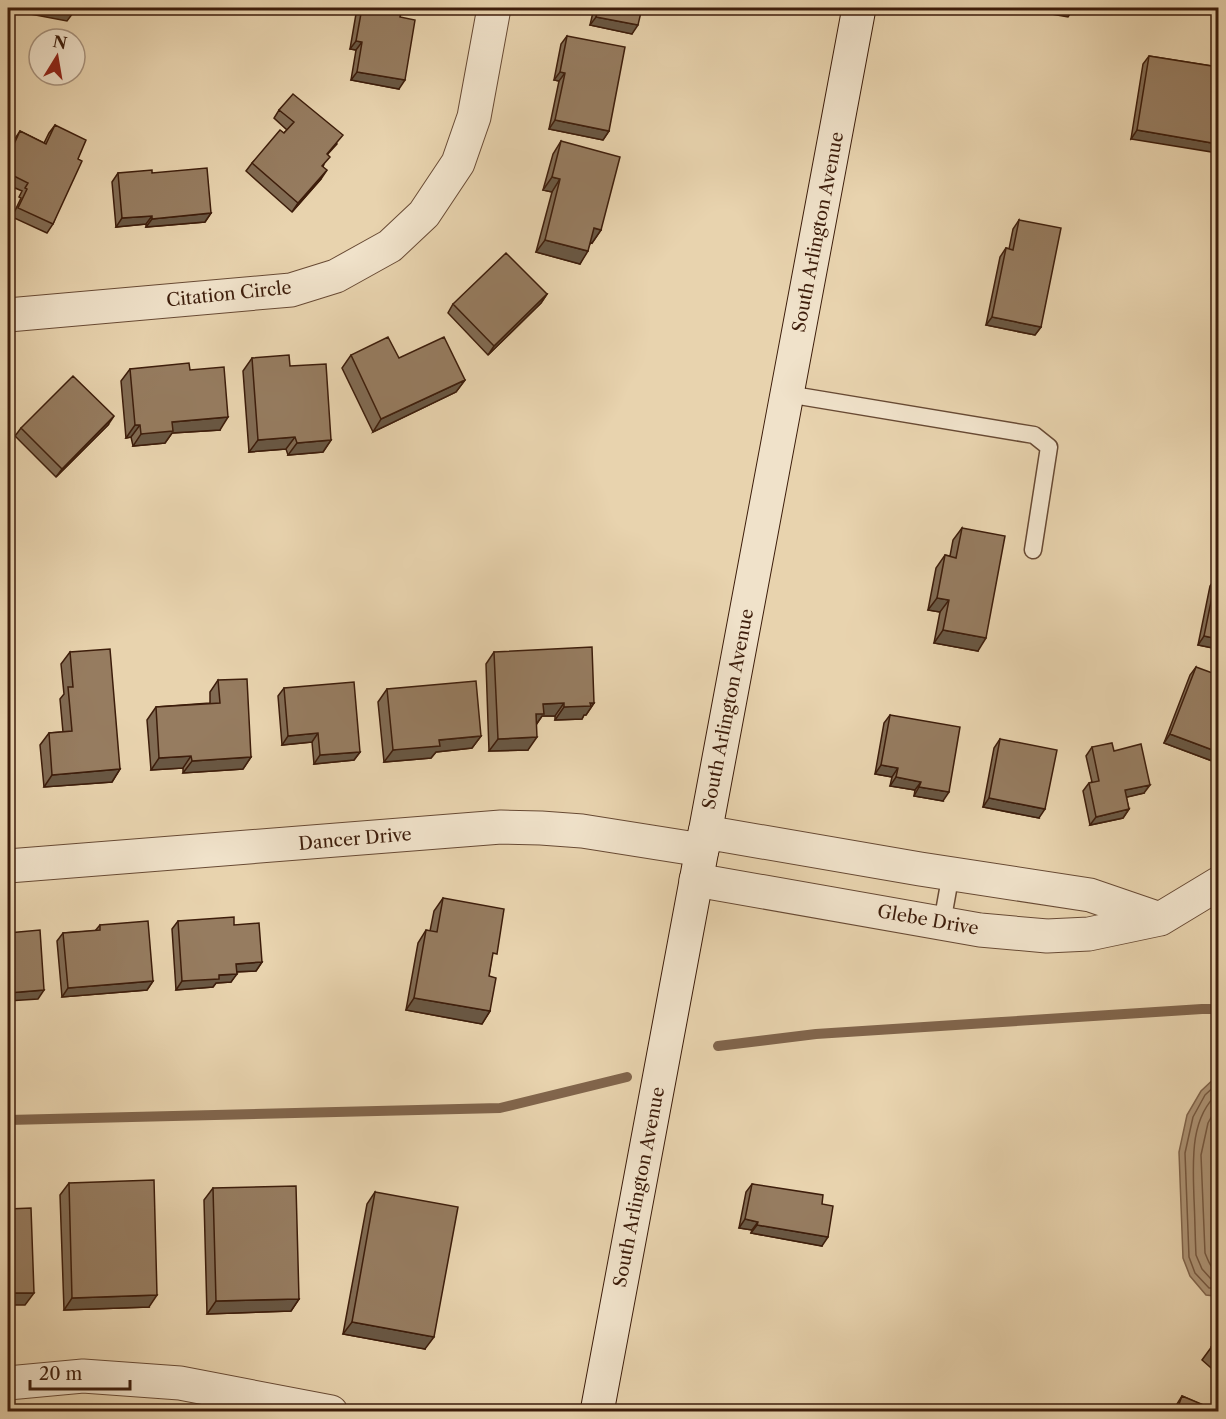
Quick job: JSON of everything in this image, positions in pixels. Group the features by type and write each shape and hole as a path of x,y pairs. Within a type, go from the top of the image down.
{"street":[{"name":"Citation Circle","path":"8,315 291,290 336,276 390,246 424,214 458,163 474,117 494,8"},
{"name":"South Arlington Avenue","path":"597,1412 860,8"},
{"name":"Dancer Drive","path":"8,866 501,827 582,831 701,854"},
{"path":"701,854 951,873 1090,895 1160,919"},
{"name":"Glebe Drive","path":"701,854 942,923 980,930 1047,936 1089,934 1160,919 1218,884"},
{"path":"8,1383 83,1376 180,1383 331,1412"}],"lane":[{"path":"787,394 1034,435 1049,447 1033,550"},
{"path":"942,923 951,873"}],"water":[{"path":"1218,1075 1218,1291 1214,1296 1206,1295 1190,1276 1183,1258 1179,1152 1187,1115 1201,1091"}],"building":[{"path":"362,8 402,8 400,17 415,20 405,80 357,72 362,42 356,41"},
{"path":"598,8 642,8 638,25 596,17"},
{"path":"567,36 625,47 609,131 555,120 565,73 560,72"},
{"path":"1149,56 1218,67 1218,144 1137,130"},
{"path":"293,94 343,135 327,154 330,157 322,166 327,170 298,203 252,163 280,130 284,133 294,122 279,110"},
{"path":"55,125 86,140 78,159 82,161 53,224 18,208 28,183 8,173 8,157 20,131 46,144"},
{"path":"561,141 620,157 601,230 594,228 588,251 545,240 560,179 552,177"},
{"path":"207,168 211,213 152,219 152,216 122,218 118,173 152,170 152,173"},
{"path":"1019,220 1061,228 1041,327 992,317 1006,248 1013,250"},
{"path":"506,253 547,294 494,346 453,304"},
{"path":"388,337 399,358 444,337 465,380 381,419 351,355"},
{"path":"289,355 290,366 326,364 331,440 297,443 295,437 258,440 252,358"},
{"path":"189,363 190,370 224,367 228,417 172,422 173,431 141,434 140,425 135,425 130,369"},
{"path":"73,376 114,416 62,469 21,428"},
{"path":"962,528 1005,536 986,638 943,630 949,600 937,598 945,555 956,558"},
{"path":"1216,577 1218,578 1218,639 1204,636"},
{"path":"592,647 594,703 590,703 591,706 564,707 564,703 543,704 544,714 536,714 537,737 498,739 494,652"},
{"path":"110,649 120,769 52,775 49,733 72,731 68,687 73,687 70,652"},
{"path":"1196,667 1218,675 1218,752 1170,734"},
{"path":"247,679 251,757 192,761 191,756 159,758 156,707 220,703 218,680"},
{"path":"476,681 481,736 439,740 440,746 393,750 387,689"},
{"path":"354,682 360,752 320,755 318,733 288,736 284,688"},
{"path":"890,715 960,727 949,792 919,787 921,782 896,777 898,768 881,765"},
{"path":"1000,739 1057,750 1045,809 989,798"},
{"path":"1112,743 1114,751 1141,744 1150,785 1125,790 1129,809 1096,817 1089,783 1099,781 1092,747"},
{"path":"443,898 504,909 497,954 493,953 489,976 496,978 490,1011 414,998 426,930 437,932"},
{"path":"234,917 234,925 259,923 262,962 236,964 237,974 219,975 219,979 182,981 178,921"},
{"path":"148,921 153,981 68,988 63,933 100,930 100,925"},
{"path":"40,930 44,990 8,993 8,933"},
{"path":"154,1180 157,1295 72,1298 69,1183"},
{"path":"752,1184 823,1195 822,1204 833,1206 828,1237 757,1225 758,1222 745,1219"},
{"path":"296,1186 299,1299 216,1301 213,1188"},
{"path":"375,1192 458,1207 434,1337 352,1322"},
{"path":"31,1208 34,1293 8,1293 8,1209"},
{"path":"1218,1338 1218,1354 1211,1347"},
{"path":"1182,1396 1218,1411 1218,1412 1176,1412"}],"waterway":[{"path":"718,1046 816,1034 1218,1009"},
{"path":"8,1120 500,1108 627,1077"}]}
